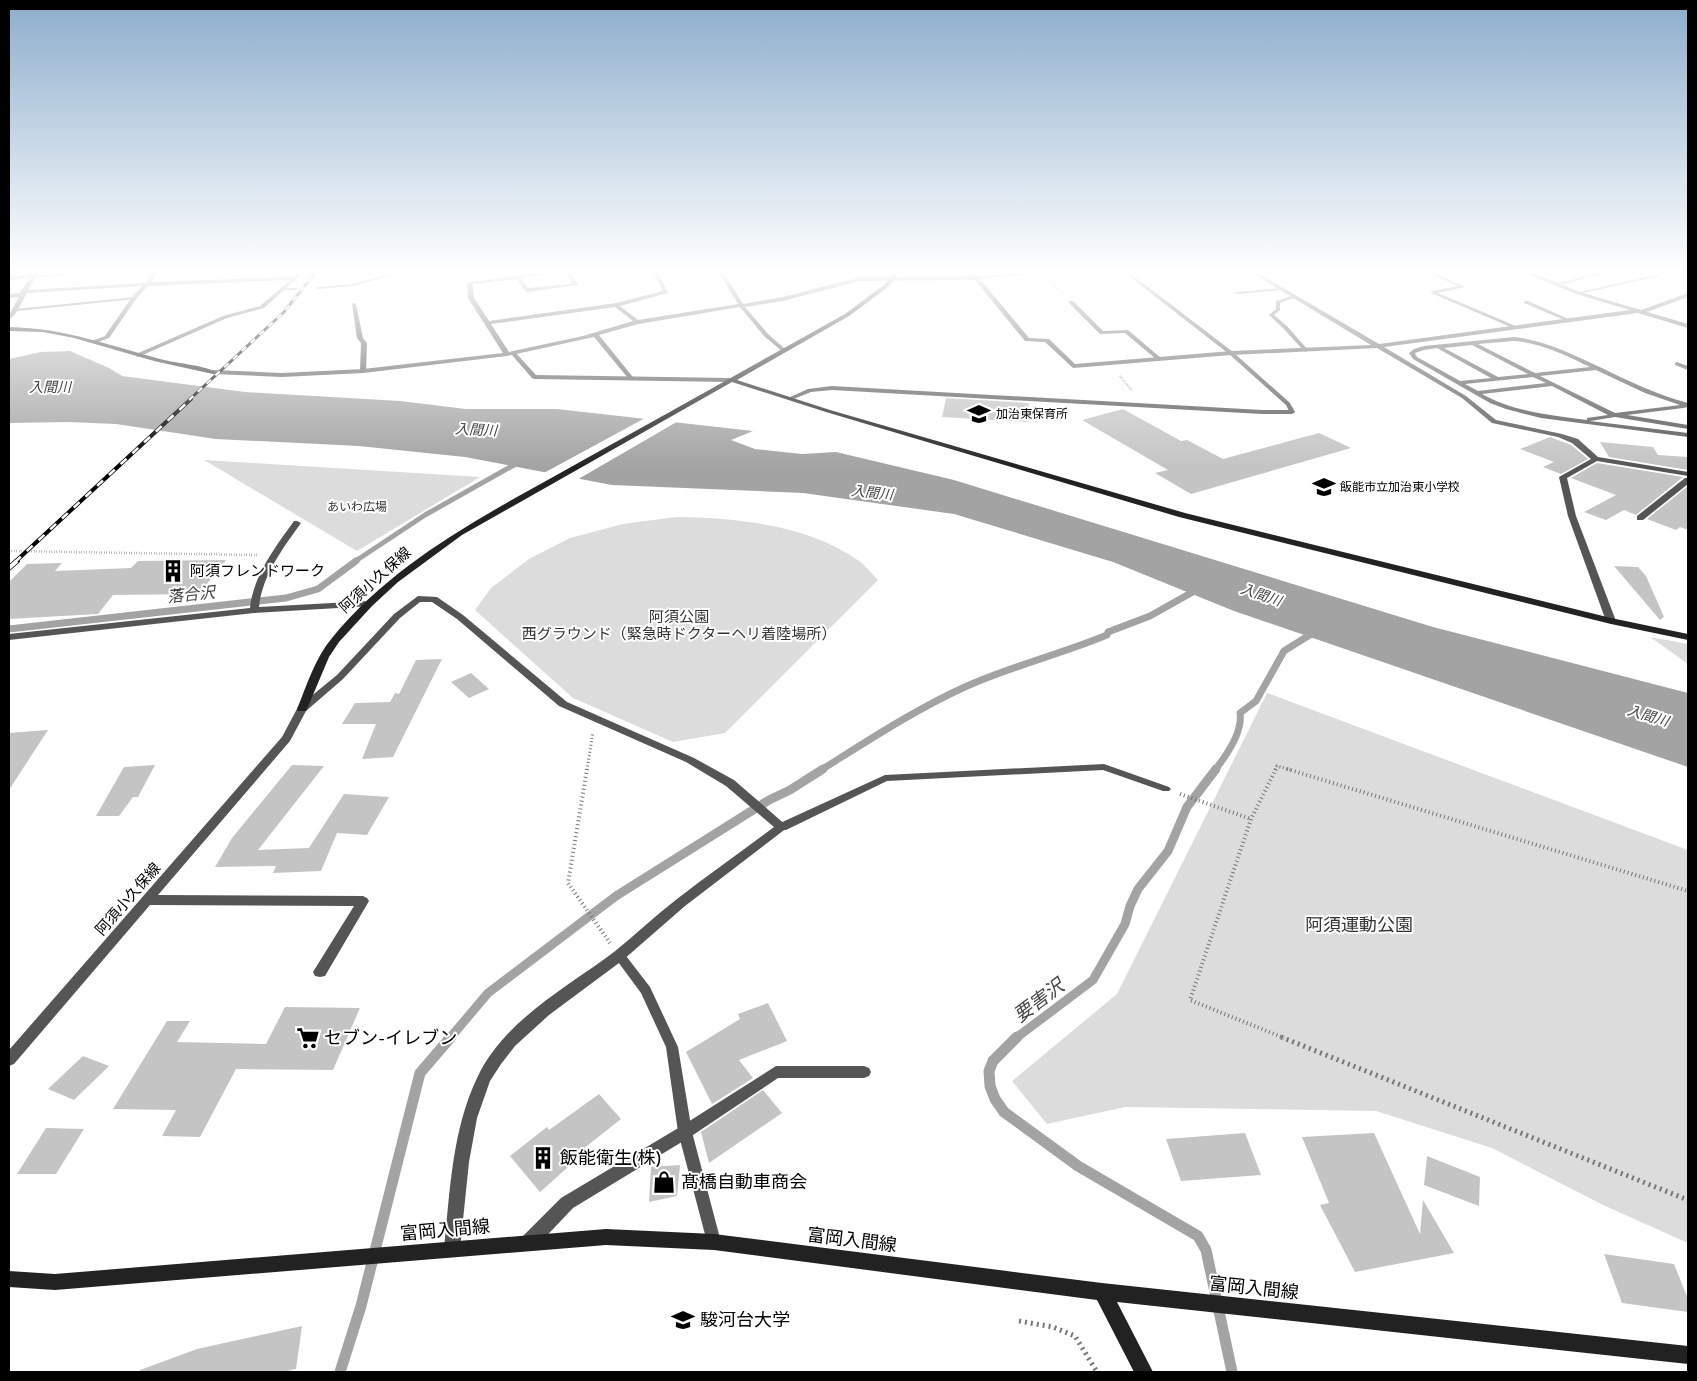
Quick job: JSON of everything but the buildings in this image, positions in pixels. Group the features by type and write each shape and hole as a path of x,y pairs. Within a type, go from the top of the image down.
{"street":[{"path":"80,337 213,372 282,375 363,372 510,354 585,337"},
{"path":"96,341 106,337"},
{"path":"138,354 177,337"},
{"path":"498,337 510,354"},
{"path":"598,337 630,377"},
{"path":"767,337 770,342 783,350"},
{"name":"阿須小久保線","path":"9,1060 286,739 302,709 324,657 335,640 369,604 422,558 459,533 806,337"},
{"path":"1025,337 1027,340 1047,340 1073,366 1232,353 1378,346 1440,337"},
{"path":"1363,337 1464,397 1484,416 1494,422 1560,435 1575,441 1596,459 1688,474"},
{"path":"731,380 846,416 1182,515 1611,621 1688,637"},
{"path":"791,398 810,390 832,388 1142,406 1292,412"},
{"path":"1596,459 1563,477 1572,516 1611,621"},
{"path":"1640,518 1688,480"},
{"path":"254,605 273,556 297,523"},
{"path":"302,709 340,677 397,616 418,599 434,599 460,617 563,704 690,760 730,783 782,827 667,914 619,955 537,1015 498,1056 484,1078 472,1112 460,1171 452,1249"},
{"path":"9,637 254,605 369,604"},
{"path":"148,900 363,900 320,972"},
{"path":"529,1242 567,1203 686,1132 776,1072 864,1072"},
{"name":"富岡入間線","path":"9,1279 55,1282 529,1242 606,1238 714,1242 1102,1292 1688,1355"},
{"path":"1102,1292 1144,1372"}],"lane":[{"path":"360,337 364,343 363,372"},
{"path":"1133,337 1158,358"},
{"path":"1211,337 1232,353 1288,404 1292,412"},
{"path":"1293,337 1305,350"},
{"path":"1688,405 1651,394 1548,346 1527,340 1514,338 1438,346 1416,350 1412,353 1415,358 1492,402 1524,412 1688,435"},
{"path":"1472,343 1613,415 1688,427"},
{"path":"1438,346 1498,379"},
{"path":"510,354 534,377 731,380"},
{"path":"1677,364 1688,368"},
{"path":"1460,383 1596,368"},
{"path":"1478,393 1553,384"},
{"path":"1577,420 1688,405"},
{"path":"782,827 885,778 1104,767 1166,789"},
{"path":"619,955 646,990 672,1047 686,1132 714,1242"}],"path":[{"path":"1109,363 1128,385 1142,406"},
{"path":"9,551 273,556"},
{"path":"598,720 590,738 568,883 600,930"},
{"path":"1688,891 1277,766 1251,819 1190,1000 1688,1200"},
{"path":"1166,789 1251,819"},
{"path":"1019,1321 1054,1327 1075,1336 1097,1372"}],"green space":[{"name":"あいわ広場","path":"204,460 480,477 357,551"},
{"name":"阿須公園 西グラウンド（緊急時ドクターヘリ着陸場所）","path":"676,517 723,519 795,531 839,549 862,563 878,580 725,733 673,742 573,698 475,610 491,588 529,559 570,538 623,524"},
{"path":"1650,637 1688,644 1688,664"},
{"name":"阿須運動公園","path":"1267,693 1688,850 1688,1243 1603,1205 1492,1148 1376,1111 1125,1107 1047,1124 1012,1081 1117,994"}],"water":[{"name":"入間川","path":"70,351 109,368 122,376 245,392 400,401 466,409 557,409 753,431 731,440 755,449 802,454 836,452 954,480 1433,627 1688,693 1688,767 1234,611 1113,562 954,514 803,493 612,485 465,457 359,446 216,439 116,424 68,422 9,423 9,359 41,352"}],"pier":[{"path":"647,417 680,420 575,481 542,474"}],"waterway":[{"name":"落合沢","path":"354,562 425,515 521,461"},
{"name":"落合沢","path":"9,629 286,598 318,589 356,561"},
{"path":"821,770 893,725 948,695 1001,672 1107,635 1108,632 1150,616 1198,589"},
{"name":"要害沢","path":"1215,770 1229,751 1236,736 1239,728 1240,713 1256,701 1284,651 1316,631"},
{"path":"450,1038 488,993 616,896 769,800 790,790 823,769"},
{"name":"要害沢","path":"1016,1038 1093,980 1125,924 1130,906 1138,889 1168,851 1187,807 1216,769"},
{"path":"340,1372 361,1306 420,1073 451,1037"},
{"name":"要害沢","path":"1016,1038 993,1061 989,1071 990,1086 995,1099 1004,1112 1078,1166 1198,1236 1206,1250 1232,1372"}],"railway":[{"path":"189,400 257,337"},
{"path":"15,562 191,399"},
{"path":"9,568 17,561"}],"place":[{"name":"加治東保育所","path":"979,414"},
{"name":"飯能市立加治東小学校","path":"1324,487"},
{"name":"阿須フレンドワーク","path":"173,571"},
{"name":"セブン-イレブン","path":"308,1038"},
{"name":"飯能衛生(株)","path":"543,1158"},
{"name":"髙橋自動車商会","path":"664,1182"},
{"name":"駿河台大学","path":"683,1320"}]}
